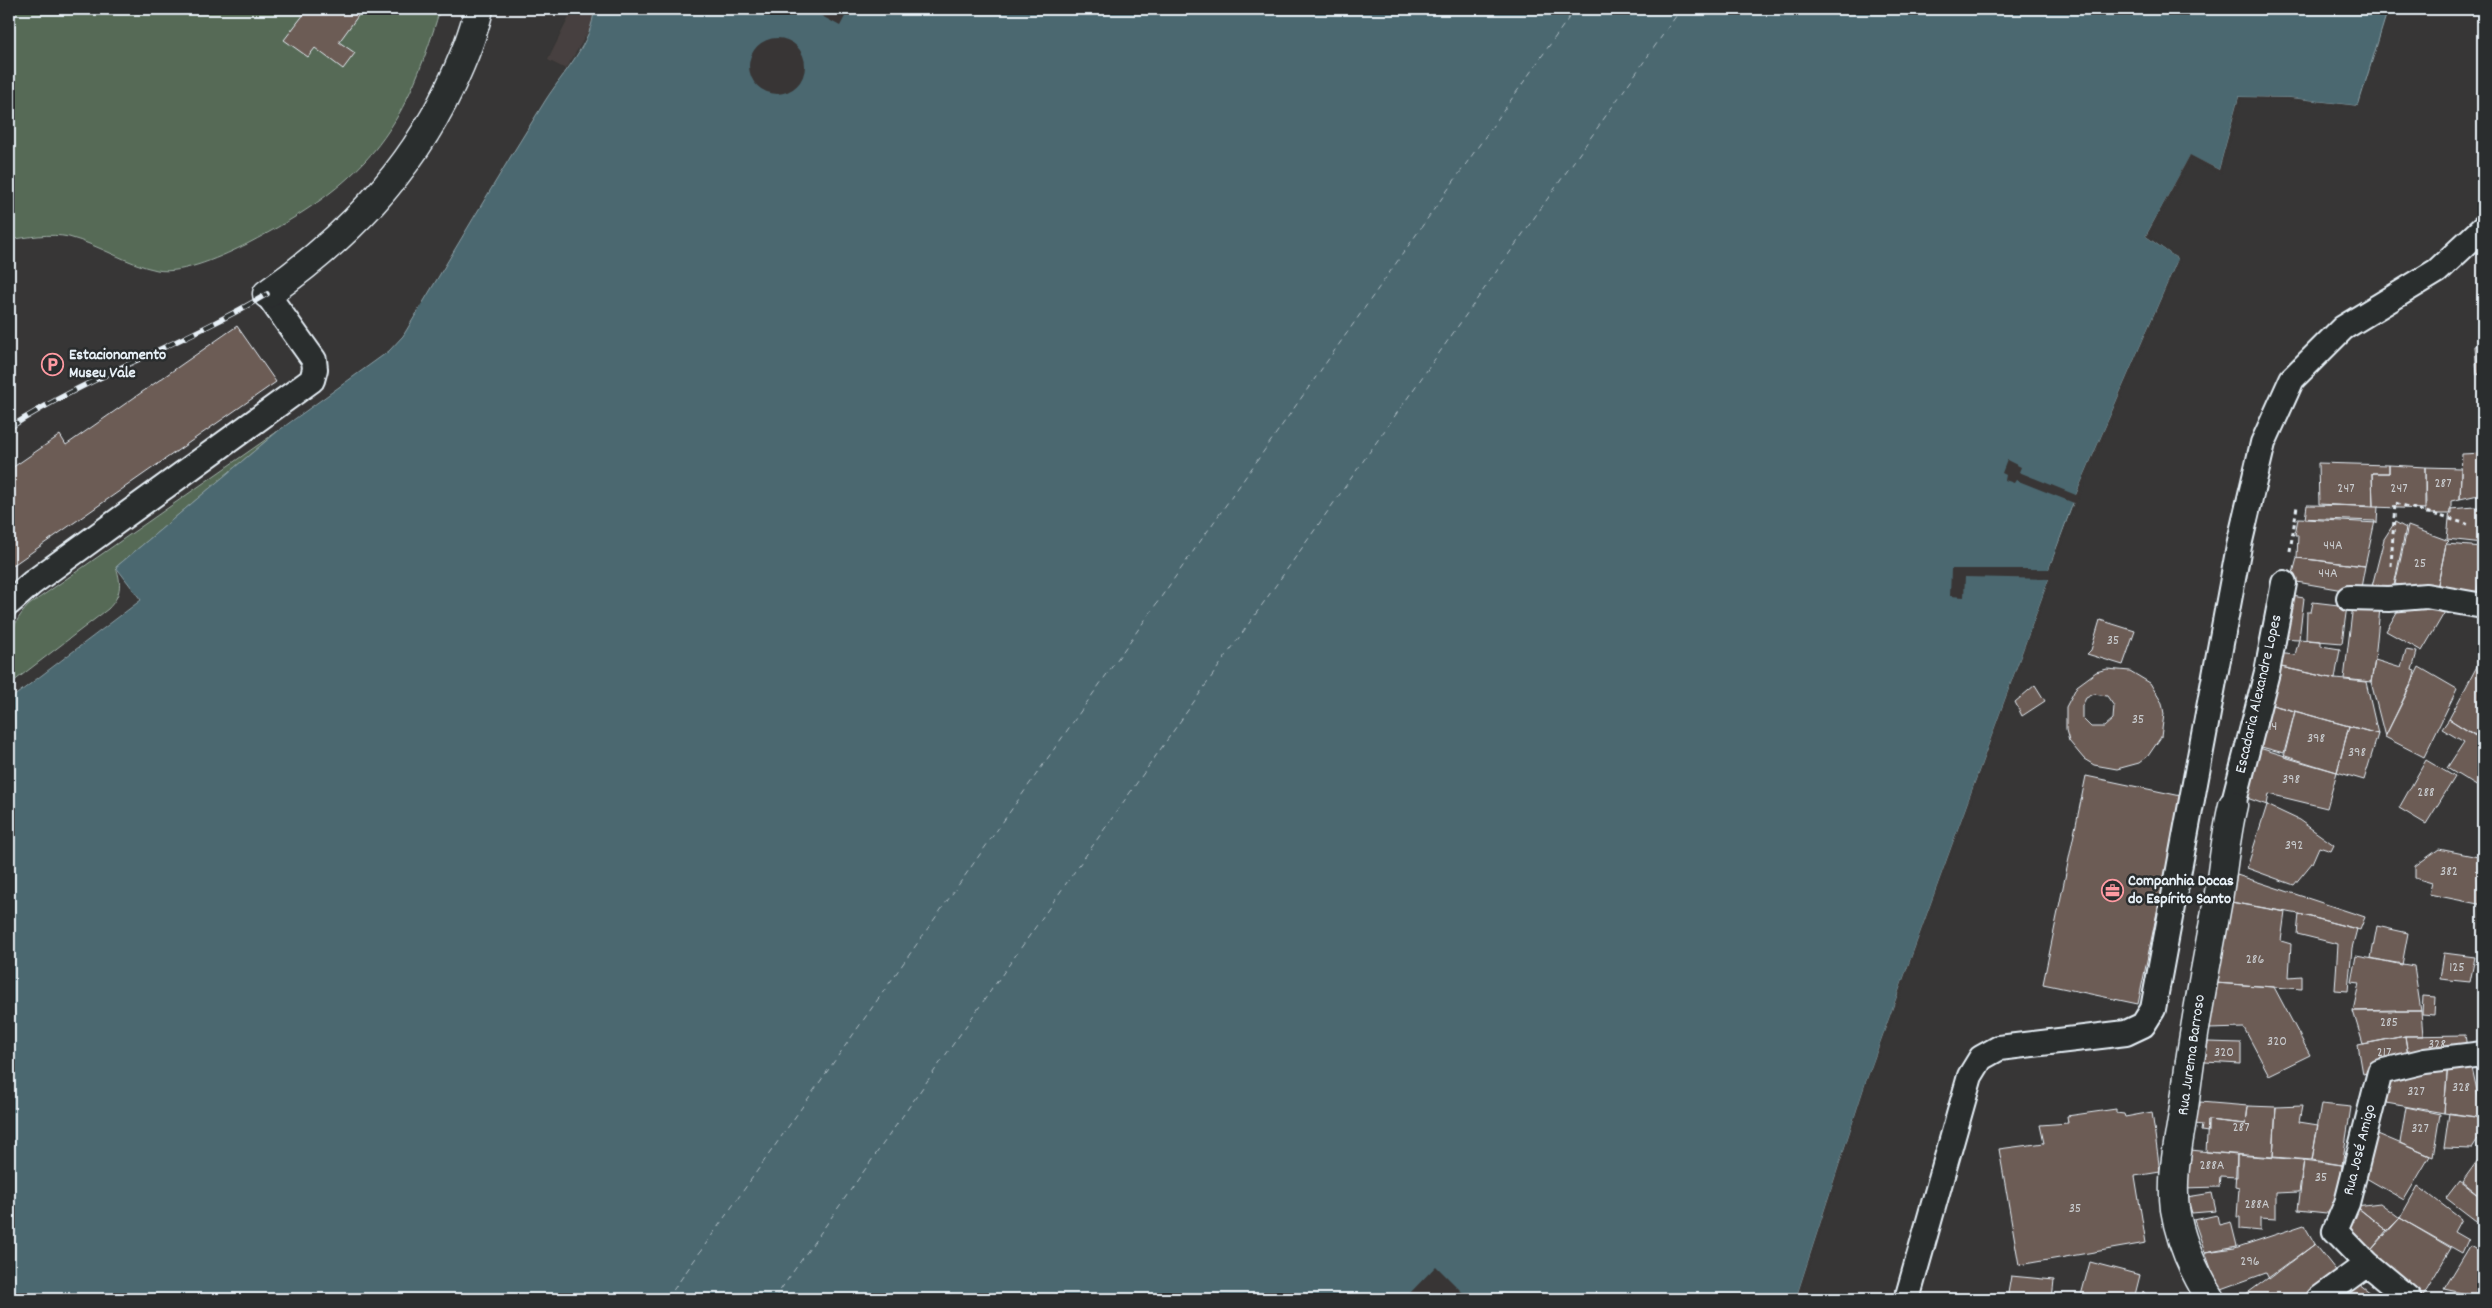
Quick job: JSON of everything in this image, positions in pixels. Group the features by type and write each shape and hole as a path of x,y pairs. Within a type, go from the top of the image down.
{"street":[{"path":"267,294 338,240 375,202 408,160 436,116 455,76 480,9"},
{"name":"Rua Jurema Barroso","path":"2211,1299 2185,1250 2175,1208 2175,1168 2190,1051 2218,898 2228,827 2234,805"}],"lane":[{"path":"1908,1299 1970,1076 1981,1058 1999,1048 2126,1034 2143,1025 2153,1009 2240,541 2263,443 2292,379 2343,328 2437,270 2483,228"},
{"path":"9,603 32,583 312,380 315,370 314,360 267,294"},
{"name":"Escadaria Alexandre Lopes","path":"2234,805 2267,672 2284,584"},
{"path":"2349,598 2389,599 2426,596 2483,606"},
{"name":"Rua José Amigo","path":"2409,1299 2367,1264 2335,1231 2347,1203 2380,1072 2425,1061 2483,1054"},
{"path":"2319,1299 2367,1264"}],"path":[{"path":"2389,599 2395,503 2467,524"},
{"path":"2284,584 2297,506"}],"shaded area":[{"path":"573,9 594,9 594,22 566,69 548,60"}],"green space":[{"path":"9,9 440,9 411,91 394,123 373,151 350,176 287,222 247,244 203,263 179,270 167,271 146,267 69,237 47,235 9,240"},
{"path":"278,431 116,567 120,584 119,590 116,599 108,609 9,685 9,652 12,632 21,614 29,605"}],"water":[{"path":"594,9 2388,9 2358,106 2290,98 2239,97 2219,170 2190,156 2146,236 2178,259 2076,495 2049,569 2049,579 1866,1082 1796,1299 9,1299 9,700 141,600 116,567 278,431 389,351 403,336 527,130 576,57 588,34"}],"pier":[{"path":"809,9 849,9 840,26"},
{"path":"777,38 788,40 797,46 803,55 805,66 803,77 797,86 788,92 777,94 766,92 757,86 751,77 749,66 751,55 757,46 766,40"},
{"path":"2239,97 2290,98 2358,106 2358,108 2290,100 2241,100 2221,172 2218,173 2191,159 2149,236 2180,260 2079,496 2051,570 2051,580 1868,1083 1799,1299 1796,1299 1866,1082 2049,579 1965,577 1964,597 1950,596 1951,569 2049,569 2074,503 2016,480 2014,483 2005,480 2006,475 2002,473 2007,460 2021,467 2019,472 2076,495 2178,259 2146,236 2190,155 2219,170"},
{"path":"1436,1266 1466,1296 1463,1299 1412,1299 1408,1295"}],"building":[{"path":"308,9 363,9 339,42 355,53 343,69 315,48 308,57 284,40"},
{"path":"237,326 276,382 9,568 9,470 60,435 66,445"},
{"path":"2483,344 2483,372 2477,375 2475,346"},
{"path":"2483,453 2483,494 2460,499 2462,454"},
{"path":"2318,463 2389,465 2389,473 2372,473 2373,507 2319,504"},
{"path":"2389,465 2425,467 2426,509 2373,507 2372,473 2389,473"},
{"path":"2425,467 2461,468 2460,499 2451,501 2451,514 2425,514"},
{"path":"2307,505 2378,506 2377,523 2305,519"},
{"path":"2483,508 2483,543 2447,539 2450,509"},
{"path":"2298,518 2375,521 2365,566 2297,558 2298,535 2295,535"},
{"path":"2395,522 2406,528 2392,595 2371,590 2384,539"},
{"path":"2408,526 2449,541 2446,544 2436,594 2395,584"},
{"path":"2446,544 2483,547 2483,562 2476,596 2436,594"},
{"path":"2297,558 2365,566 2360,593 2291,581"},
{"path":"2286,595 2304,598 2299,639 2278,638"},
{"path":"2404,600 2446,610 2422,651 2386,631"},
{"path":"2313,602 2347,606 2342,643 2306,640 2307,612 2311,612"},
{"path":"2353,605 2380,608 2371,682 2344,679"},
{"path":"2100,620 2135,631 2123,665 2087,654 2091,650"},
{"path":"2299,639 2321,641 2321,646 2340,649 2335,679 2272,665 2276,653 2295,655"},
{"path":"2406,650 2417,652 2412,670 2415,671 2412,683 2385,737 2371,682 2375,660 2401,668"},
{"path":"2483,655 2483,721 2475,735 2449,719"},
{"path":"2272,665 2335,679 2366,682 2378,734 2261,702"},
{"path":"2419,667 2457,689 2424,757 2385,737"},
{"path":"2107,669 2130,671 2150,683 2162,703 2164,714 2161,737 2148,756 2139,763 2117,769 2094,765 2084,759 2069,741 2066,730 2066,707 2077,686 2096,672","holes":["2094,694 2107,696 2114,706 2113,719 2104,727 2091,727 2082,718 2082,706 2086,698"]},
{"path":"2035,685 2045,701 2022,716 2015,702"},
{"path":"2261,702 2295,711 2284,753 2250,744"},
{"path":"2295,711 2349,726 2337,772 2284,757"},
{"path":"2449,719 2483,741 2483,790 2447,768 2464,742 2442,729"},
{"path":"2349,726 2378,734 2364,780 2337,772"},
{"path":"2256,747 2337,772 2327,808 2269,794 2267,805 2244,797"},
{"path":"2426,760 2455,777 2426,824 2399,808"},
{"name":"Companhia Docas do Espírito Santo","path":"2086,776 2181,796 2138,1004 2043,984"},
{"path":"2267,805 2299,820 2334,845 2331,851 2319,847 2312,863 2294,885 2247,868"},
{"path":"2439,849 2483,858 2483,905 2429,894 2432,883 2415,878 2415,866"},
{"path":"2237,875 2365,917 2360,930 2299,914 2231,902"},
{"path":"2231,902 2285,912 2281,941 2291,944 2289,977 2302,976 2302,989 2215,983"},
{"path":"2299,914 2357,929 2352,948 2348,991 2335,990 2338,944 2297,934"},
{"path":"2377,926 2408,933 2402,965 2371,958"},
{"path":"2444,953 2475,957 2470,982 2440,979"},
{"path":"2356,956 2414,966 2421,1011 2353,1011 2359,983 2351,982"},
{"path":"2215,983 2274,987 2310,1055 2269,1075 2244,1028 2208,1029"},
{"path":"2423,996 2435,997 2434,1015 2422,1014"},
{"path":"2353,1011 2421,1011 2423,1036 2405,1036 2363,1044"},
{"path":"2465,1035 2468,1054 2409,1062 2405,1036"},
{"path":"2405,1036 2409,1062 2363,1074 2358,1045"},
{"path":"2208,1042 2241,1043 2241,1064 2205,1062"},
{"path":"2448,1062 2471,1063 2483,1118 2444,1113"},
{"path":"2448,1062 2444,1113 2386,1103 2389,1082"},
{"path":"2200,1102 2248,1106 2246,1124 2208,1120 2208,1132 2201,1131 2202,1125 2195,1124 2196,1106 2200,1106"},
{"path":"2321,1104 2351,1107 2342,1165 2312,1160"},
{"path":"2248,1106 2276,1107 2273,1157 2206,1152 2208,1120 2246,1124"},
{"path":"2302,1106 2299,1122 2318,1125 2312,1160 2273,1157 2276,1107"},
{"path":"2406,1107 2440,1114 2433,1157 2400,1143"},
{"path":"2116,1109 2116,1113 2124,1114 2125,1117 2152,1112 2160,1172 2135,1176 2146,1243 2019,1265 1999,1149 2044,1143 2040,1125 2068,1123 2067,1116"},
{"path":"2449,1113 2483,1118 2483,1132 2472,1149 2444,1148"},
{"path":"2373,1132 2430,1156 2404,1200 2366,1178 2365,1166"},
{"path":"2191,1150 2237,1155 2237,1177 2220,1176 2219,1187 2183,1188"},
{"path":"2483,1153 2483,1199 2462,1182"},
{"path":"2237,1155 2304,1160 2299,1192 2276,1193 2276,1219 2260,1218 2260,1231 2240,1229 2240,1217 2237,1217 2239,1188 2235,1187"},
{"path":"2304,1160 2342,1165 2336,1214 2298,1210"},
{"path":"2459,1181 2483,1199 2483,1220 2480,1224 2446,1198"},
{"path":"2418,1186 2461,1219 2454,1232 2468,1240 2462,1253 2400,1218"},
{"path":"2212,1193 2216,1211 2192,1213 2187,1197"},
{"path":"2380,1203 2400,1218 2387,1231 2356,1206"},
{"path":"2358,1208 2387,1231 2367,1255 2340,1231"},
{"path":"2217,1215 2219,1225 2231,1222 2237,1246 2205,1252 2194,1220"},
{"path":"2400,1218 2451,1248 2421,1299 2367,1255"},
{"path":"2304,1225 2315,1244 2269,1279 2266,1273 2219,1290 2205,1252 2235,1248"},
{"path":"2315,1244 2342,1278 2314,1299 2244,1299 2242,1297"},
{"path":"2470,1246 2483,1254 2483,1299 2476,1299 2476,1296 2444,1289"},
{"path":"2090,1262 2140,1275 2134,1299 2080,1299"},
{"path":"2011,1276 2054,1280 2052,1299 2007,1299"},
{"path":"2355,1281 2379,1299 2343,1298"},
{"path":"2143,1291 2151,1299 2141,1299"}],"ferry route":[{"path":"667,1299 1575,9"},
{"path":"774,1299 1681,9"}],"railway":[{"path":"9,428 104,375 203,329 267,294"}],"place":[{"name":"Estacionamento Museu Vale","path":"53,364"},
{"name":"Companhia Docas do Espírito Santo","path":"2112,890"}]}
